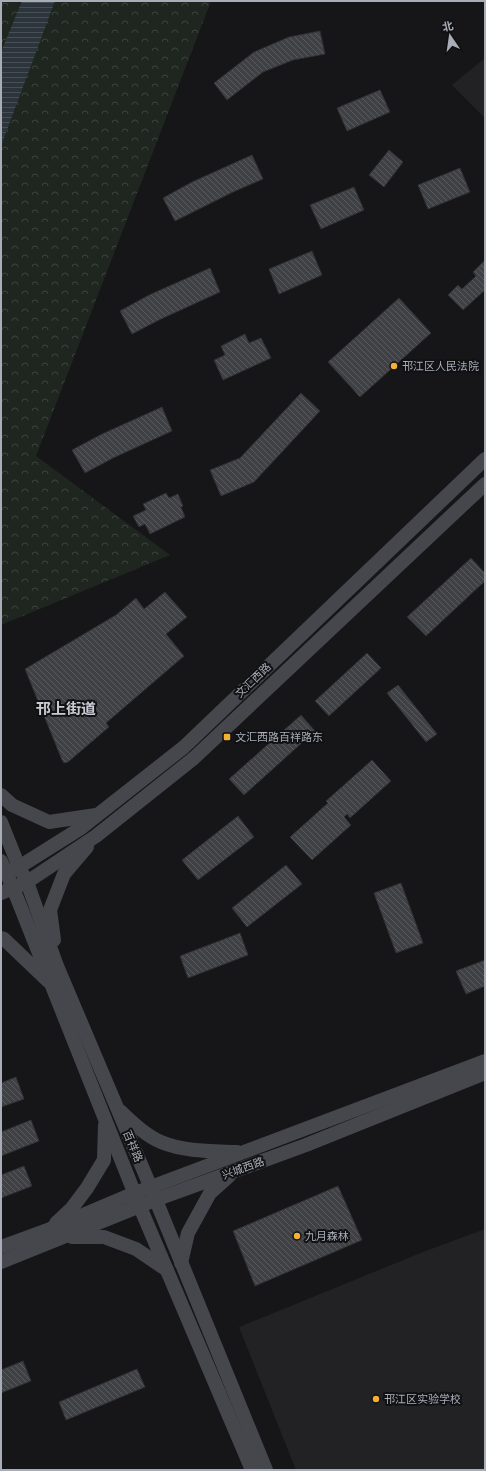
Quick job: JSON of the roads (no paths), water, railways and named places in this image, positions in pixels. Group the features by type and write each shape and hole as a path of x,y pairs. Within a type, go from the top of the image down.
{"street":[{"name":"文汇西路","path":"3,870 19,867 81,828 184,747 484,463"},
{"name":"文汇西路","path":"7,891 27,882 96,836 194,758 485,484"},
{"path":"1,795 12,805 49,822 99,814"},
{"name":"百祥路","path":"1,822 19,867 27,882 57,966 118,1109 266,1470"},
{"path":"57,966 50,910 64,874 96,836"},
{"name":"百祥路","path":"3,870 7,891 51,984 140,1207 252,1470"},
{"path":"1,938 4,939 51,984"},
{"name":"兴城西路","path":"1,1262 140,1207 153,1194 244,1153 485,1061"},
{"name":"兴城西路","path":"1,1247 50,1229 135,1194 153,1194 235,1171 306,1145 485,1073"},
{"path":"118,1109 141,1129 161,1142 191,1150 244,1153"},
{"path":"50,1229 72,1208 87,1188 104,1160 106,1120"},
{"path":"181,1263 188,1233 210,1193 235,1171"},
{"path":"64,1237 104,1237 136,1249 167,1270"}],"place":[{"name":"邗江区人民法院","path":"394,366"},
{"name":"文汇西路百祥路东","path":"227,737"},
{"name":"九月森林","path":"297,1236"},
{"name":"邗江区实验学校","path":"376,1399"}],"district":[{"name":"邗上街道","path":"66,708"}]}
